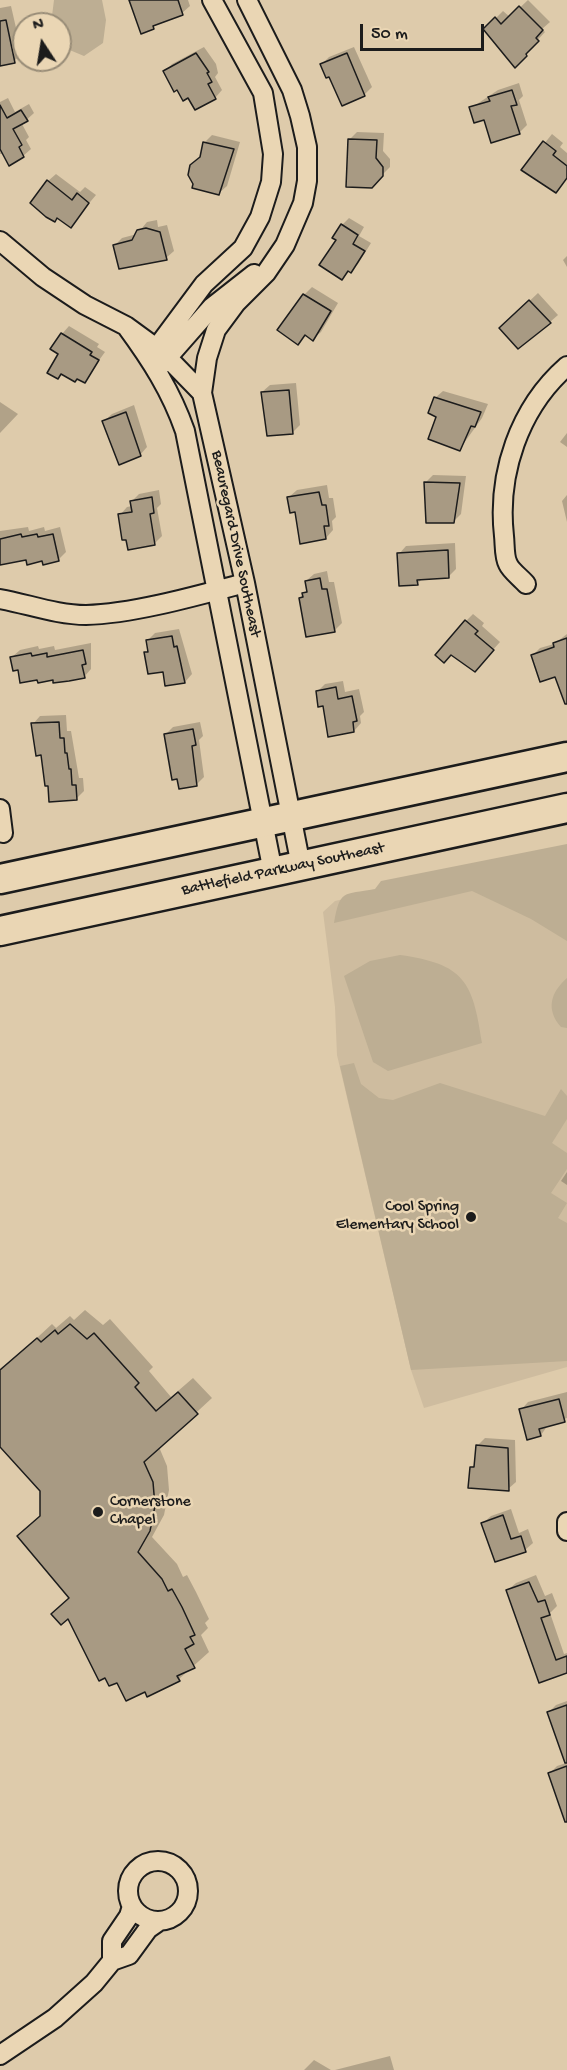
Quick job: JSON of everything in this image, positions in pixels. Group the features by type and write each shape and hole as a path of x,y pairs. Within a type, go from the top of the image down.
{"main road":[{"path":"0,879 567,757"},
{"name":"Battlefield Parkway Southeast","path":"0,931 567,808"}],"street":[{"path":"158,358 204,284 243,248 260,217 271,182 273,154 270,124 263,93 212,0"},
{"name":"Beauregard Drive Southeast","path":"247,0 291,90 307,147 308,181 303,203 285,245 266,273 236,303 216,330 207,358 202,393 245,583 301,866"},
{"path":"0,241 43,277 85,305 126,326 158,358 202,393"},
{"name":"Beauregard Drive Southeast","path":"273,872 185,431 158,358 231,289 261,268 285,245"},
{"path":"526,584 508,564 501,508 505,479 524,423 541,395 567,366"},
{"path":"0,598 64,613 86,615 216,591 245,583"},
{"path":"0,809 3,833"},
{"path":"567,1522 567,1531"},
{"path":"0,2055 63,2011 94,1983 112,1961 129,1955 148,1929 176,1915 188,1899 187,1881 175,1866 160,1861 140,1867 128,1885 132,1906 139,1915 158,1922"},
{"path":"112,1961 112,1941 129,1916 132,1906"}],"shaded area":[{"path":"54,0 102,0 106,20 103,43 84,56 72,51 72,12 52,12"},
{"path":"567,844 567,941 531,919 472,891 334,923 341,899 350,893 375,889 381,881"},
{"name":"Cool Spring Elementary School","path":"567,849 567,1367 424,1408 411,1370 337,1055 335,1007 323,912 335,901"},
{"path":"400,955 439,964 452,970 462,979 474,1004 482,1043 388,1071 373,1062 344,976 370,961"},
{"path":"567,978 567,1028 561,1027 556,1021 552,1002 557,990"},
{"path":"354,1063 361,1084 379,1098 393,1100 440,1083 545,1116 561,1089 567,1096 567,1119 552,1143 567,1153 567,1169 551,1193 567,1203 558,1218 567,1223 567,1361 411,1370 340,1066"}],"building":[{"path":"129,0 178,0 183,15 153,26 154,29 141,34"},
{"path":"519,6 543,30 536,38 539,41 515,68 483,29 495,17 501,24"},
{"path":"6,20 12,49 12,64 0,66 0,21"},
{"path":"196,53 209,72 207,73 212,82 208,84 216,99 195,110 188,98 183,101 177,90 174,92 163,71"},
{"path":"347,53 365,96 342,106 329,77 326,78 320,64"},
{"path":"512,90 517,105 511,106 520,134 491,143 484,120 474,123 469,107 490,101 488,97"},
{"path":"0,105 7,118 21,110 28,121 13,129 22,145 19,147 24,157 9,166 0,149"},
{"path":"348,139 377,140 376,158 383,167 383,176 372,188 346,187"},
{"path":"543,141 556,151 553,155 567,166 567,178 556,193 521,170"},
{"path":"203,142 234,149 219,195 192,188 193,184 188,175 190,165 200,157"},
{"path":"47,180 72,200 77,193 89,203 71,228 57,218 55,222 46,217 30,203"},
{"path":"341,224 358,235 353,244 365,251 351,273 348,271 342,280 319,265 336,240 332,238"},
{"path":"146,228 160,232 167,260 119,269 113,245 132,240 137,230"},
{"path":"303,294 331,311 313,341 305,335 298,345 277,330"},
{"path":"529,300 551,323 518,349 499,328"},
{"path":"61,333 92,352 90,355 99,360 85,383 77,379 75,382 61,374 58,379 47,373 58,354 50,349"},
{"path":"289,390 293,434 267,436 261,392"},
{"path":"434,397 481,412 475,427 471,426 460,451 428,439 436,417 428,413"},
{"path":"126,412 141,456 119,465 102,421"},
{"path":"424,482 460,483 454,523 426,523"},
{"path":"319,492 322,505 326,505 329,526 324,526 326,539 300,544 295,512 290,513 287,497"},
{"path":"152,497 154,513 150,514 155,545 128,550 126,540 122,540 118,514 132,512 130,501"},
{"path":"21,534 22,537 37,534 38,537 53,534 59,561 43,565 42,561 27,565 26,560 0,565 0,539"},
{"path":"448,550 449,578 417,580 418,585 399,586 397,553"},
{"path":"320,578 322,589 327,589 335,632 306,637 299,598 303,597 302,593 307,592 305,581"},
{"path":"465,620 478,631 475,634 494,650 475,672 451,655 444,663 435,655"},
{"path":"172,636 174,647 177,646 185,683 165,686 163,672 148,674 144,652 148,652 146,640"},
{"path":"567,638 567,704 565,704 555,677 540,682 531,655 554,647 553,643"},
{"path":"83,650 86,664 82,665 85,678 53,683 53,680 38,683 37,680 20,683 18,670 13,671 10,657 47,653 47,657"},
{"path":"336,687 338,699 352,696 357,721 353,722 354,732 328,737 323,706 318,707 316,691"},
{"path":"59,722 60,738 64,738 72,785 76,785 77,800 49,802 41,755 36,756 31,723"},
{"path":"193,729 196,745 192,746 197,786 179,789 177,779 172,780 164,734"},
{"name":"Cornerstone Chapel","path":"70,1324 87,1339 94,1333 139,1383 135,1387 156,1411 178,1392 198,1414 144,1462 153,1482 155,1506 150,1531 138,1552 162,1579 168,1591 172,1589 182,1607 195,1635 190,1637 194,1644 185,1649 195,1668 177,1676 180,1681 147,1697 145,1692 126,1701 117,1683 109,1686 105,1678 99,1681 68,1619 61,1625 51,1614 69,1598 17,1536 40,1516 40,1491 0,1447 0,1370 37,1338 41,1342 55,1330 58,1334"},
{"path":"559,1399 565,1422 539,1429 541,1436 527,1440 519,1409"},
{"path":"476,1445 508,1448 509,1491 468,1488 470,1467 474,1467"},
{"path":"503,1515 511,1539 521,1536 526,1552 495,1562 481,1523"},
{"path":"529,1582 538,1602 545,1600 550,1615 541,1618 556,1660 567,1656 567,1673 539,1683 506,1590"},
{"path":"567,1705 567,1763 565,1763 547,1712"},
{"path":"567,1766 567,1822 565,1822 548,1773"}],"place":[{"name":"Cool Spring Elementary School","path":"471,1217"},
{"name":"Cornerstone Chapel","path":"98,1512"}]}
